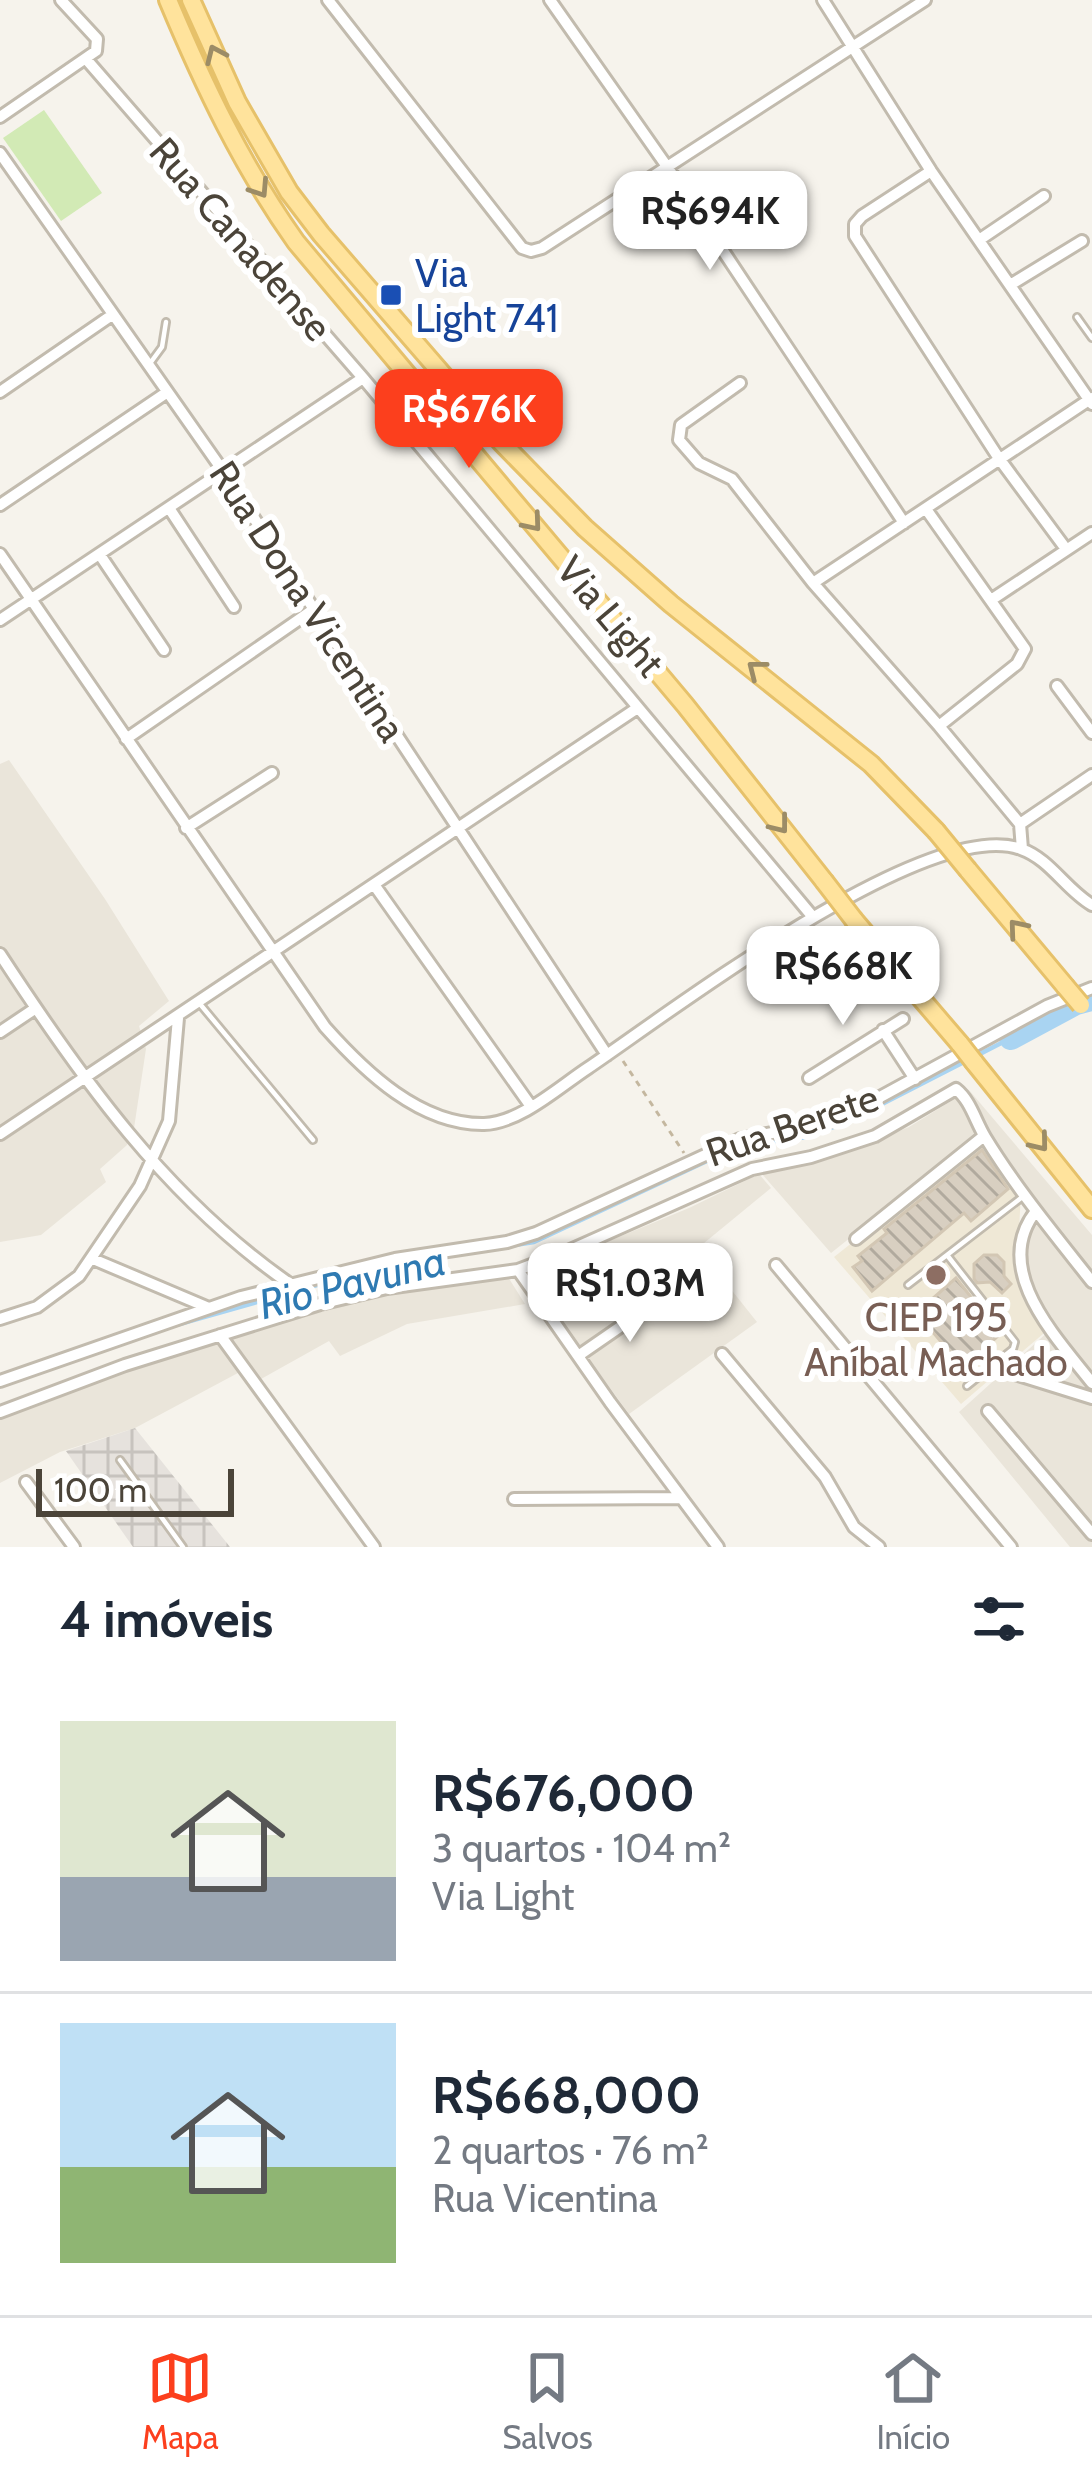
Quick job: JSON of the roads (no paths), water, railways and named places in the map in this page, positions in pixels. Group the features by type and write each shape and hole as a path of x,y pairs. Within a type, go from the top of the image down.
{"main road":[{"name":"Via Light","path":"168,0 245,166 296,242 672,689 1092,1209"},
{"name":"Via Light","path":"191,0 237,102 289,191 502,443 585,528 670,604 871,764 937,831 1092,1018"}],"street":[{"path":"0,116 98,47 97,39 61,0"},
{"path":"328,0 522,248 531,251 668,168 925,0"},
{"path":"550,0 668,168 904,524"},
{"path":"813,583 998,457 1091,401 931,171 823,0"},
{"name":"Rua Canadense","path":"86,59 363,378 812,916"},
{"name":"Rua Dona Vicentina","path":"0,153 223,471 456,827 611,1053"},
{"path":"931,171 862,216 855,224 855,236 998,457 1066,549"},
{"path":"979,240 1044,196"},
{"path":"1010,285 1082,241"},
{"path":"0,392 112,315"},
{"path":"0,620 363,378"},
{"path":"740,382 681,425 679,440 699,463 732,479 813,583 1020,824 1022,849"},
{"path":"0,505 166,393"},
{"path":"169,508 234,608"},
{"path":"926,509 1024,643 1017,664 939,726"},
{"path":"991,600 1092,532"},
{"path":"0,554 304,1001 350,1055 410,1102 450,1120 502,1122 812,916 929,861 991,845 1022,849 1092,905"},
{"path":"100,555 164,650"},
{"path":"126,739 314,609"},
{"path":"1057,686 1092,733"},
{"path":"0,1134 636,710"},
{"path":"187,828 272,773"},
{"path":"1020,824 1092,775"},
{"path":"375,886 530,1106"},
{"path":"0,954 83,1080 152,1164 256,1261 290,1284"},
{"name":"Rua Berete","path":"0,1381 209,1307 290,1284 395,1259 507,1242 585,1213 740,1139 826,1123 1047,1006 1092,988"},
{"path":"0,1032 36,1009"},
{"path":"0,1318 48,1301 80,1276 152,1164 169,1120 178,1018"},
{"path":"809,1078 903,1019"},
{"path":"884,1030 915,1079"},
{"name":"Rua Berete","path":"0,1412 320,1304 388,1288 518,1270 752,1169 875,1136 956,1089 967,1100 984,1136"},
{"path":"856,1239 984,1136 1092,1282"},
{"path":"1036,1211 1020,1238 1026,1292 1092,1383"},
{"path":"93,1259 209,1307"},
{"path":"776,1265 1011,1547"},
{"path":"518,1270 718,1547"},
{"path":"578,1356 659,1300"},
{"path":"220,1335 374,1547"},
{"path":"722,1354 825,1478 854,1527 880,1547"},
{"path":"1012,1372 1092,1398"},
{"path":"988,1411 1089,1524"},
{"path":"26,1482 74,1547"},
{"path":"514,1499 681,1498"}],"lane":[{"path":"1077,317 1092,338"},
{"path":"147,366 163,346 166,322"},
{"path":"200,1004 313,1140"},
{"path":"908,1286 1025,1195"},
{"path":"947,1255 1015,1342 1013,1349 968,1386"},
{"path":"120,1460 183,1547"}],"waterway":[{"name":"Rio Pavuna","path":"1011,1038 1092,999"},
{"name":"Rio Pavuna","path":"976,1056 1011,1038"},
{"name":"Rio Pavuna","path":"490,1249 534,1242 739,1146 807,1137 847,1122 966,1061"},
{"name":"Rio Pavuna","path":"176,1325 349,1276"}],"place":[{"name":"Via Light 741","path":"391,295"},
{"name":"CIEP 195 Aníbal Machado","path":"936,1275"}]}
